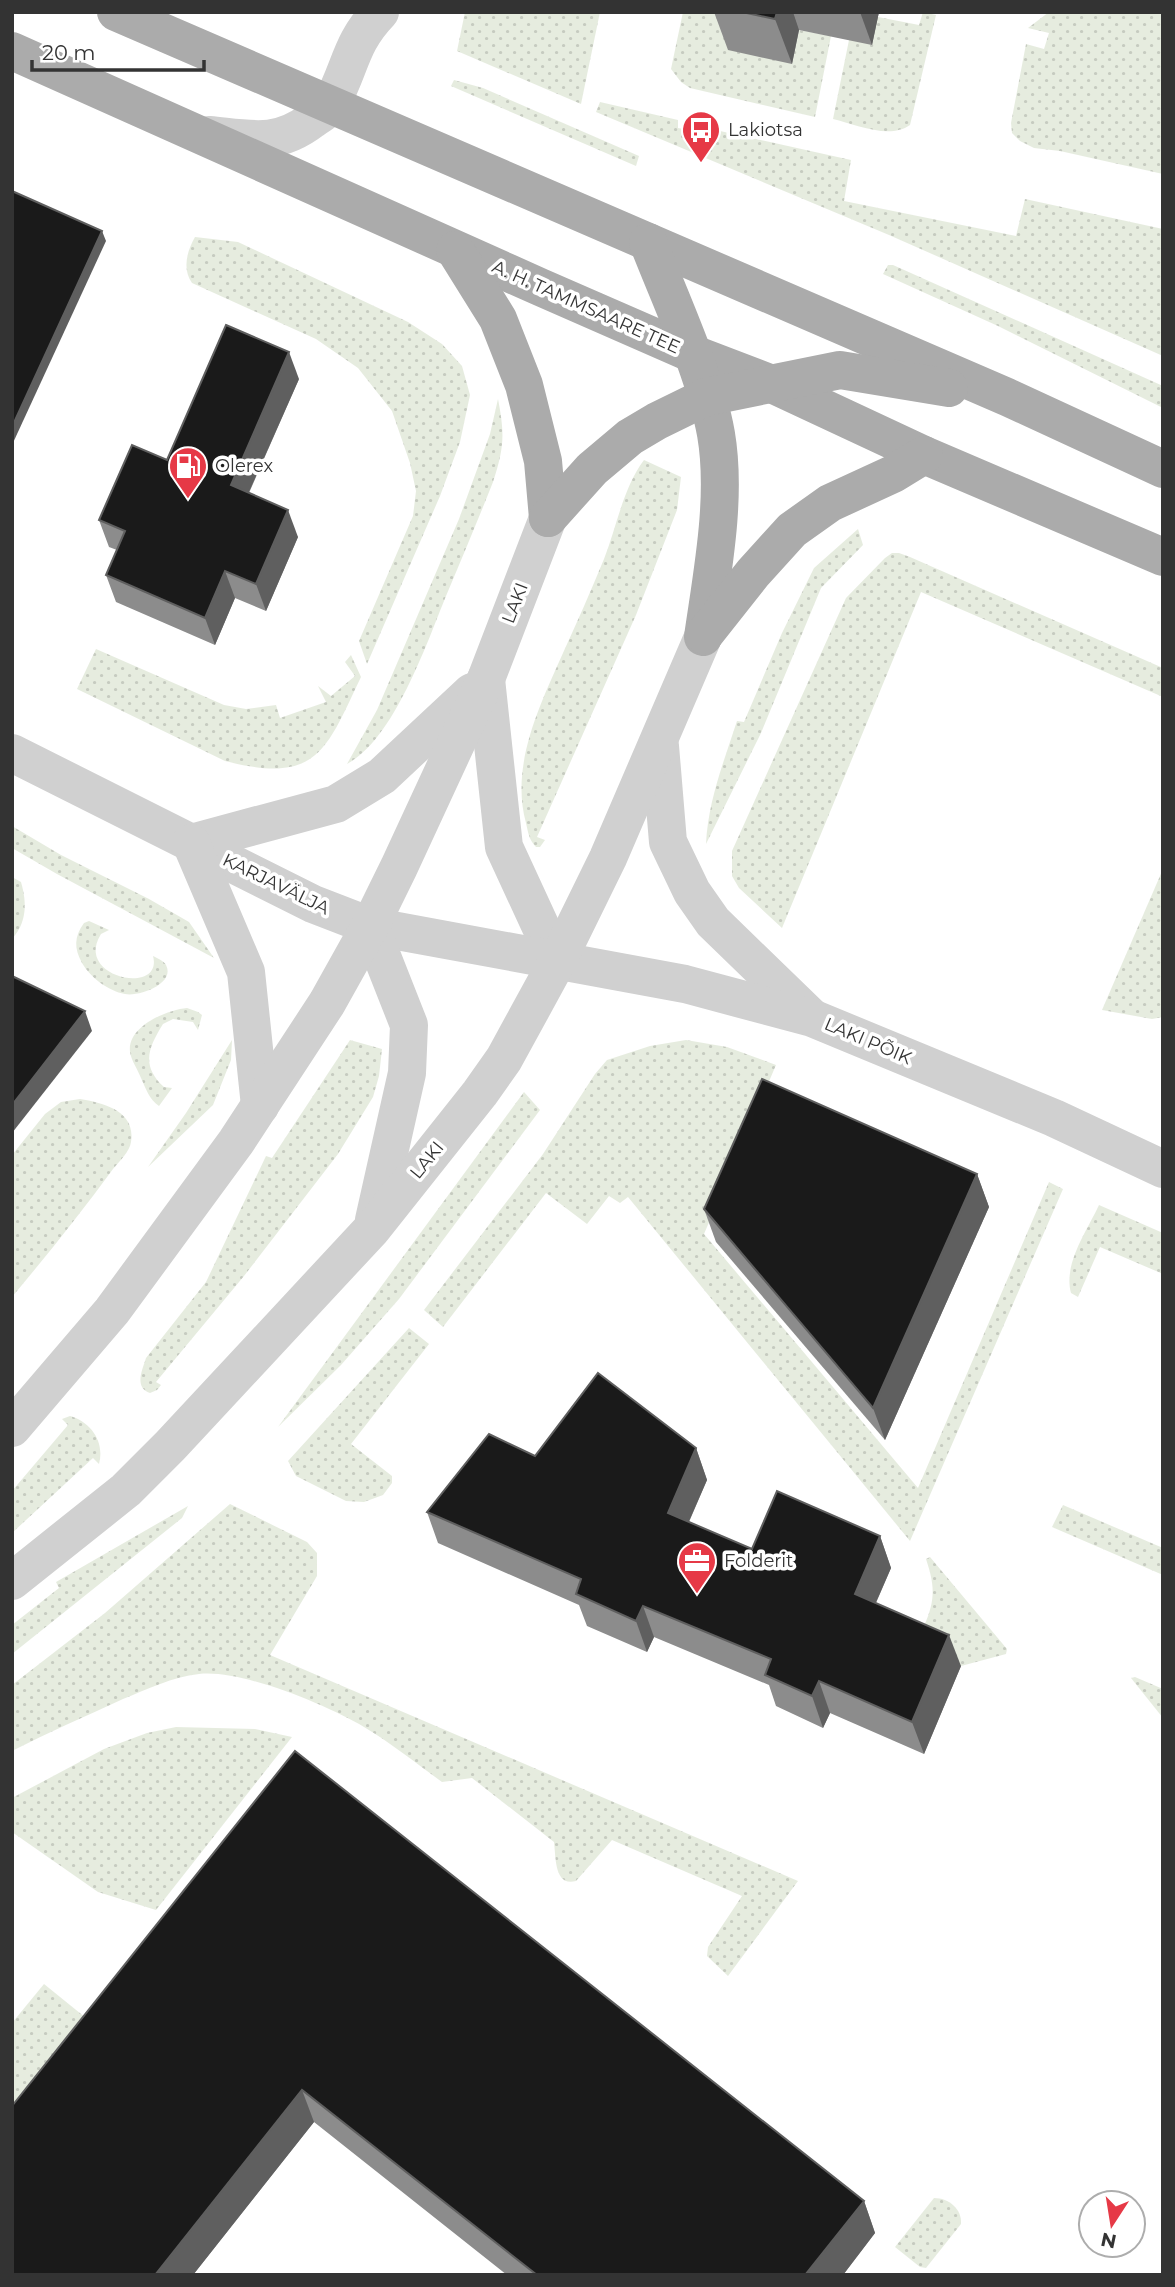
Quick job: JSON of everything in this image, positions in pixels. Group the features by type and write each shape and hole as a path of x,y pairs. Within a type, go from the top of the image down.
{"main road":[{"path":"116,12 1007,397 1163,469"},
{"name":"A. H. TAMMSAARE TEE","path":"12,51 455,250 691,353 772,384 924,455 1163,557"},
{"path":"648,242 691,353 716,434 718,467 714,557 703,637"},
{"path":"455,250 498,318 524,386 543,461 548,518"},
{"path":"548,518 592,469 630,437 705,397 839,370 1007,397"},
{"path":"703,637 753,573 792,530 830,503 892,474 924,455"}],"street":[{"path":"201,135 264,141 296,132 331,106 356,42 365,27 380,12"},
{"name":"LAKI","path":"12,1428 112,1311 236,1142 327,1003 370,926 486,679 548,518"},
{"name":"LAKI","path":"12,1581 126,1490 170,1447 372,1229 480,1093 504,1059 558,962 608,858 703,637"},
{"path":"260,1106 246,972 191,843 336,804 382,776 486,679"},
{"path":"486,679 504,847 558,962"},
{"path":"660,741 668,842 692,892 713,922 812,1018"},
{"name":"KARJAVÄLJA","path":"12,753 313,904 370,926 558,962"},
{"path":"370,926 409,1025 407,1073 372,1229"},
{"name":"LAKI PÕIK","path":"558,962 685,985 812,1018 1054,1118 1163,1169"}],"shaded area":[{"path":"465,12 600,12 581,104 457,51"},
{"path":"683,12 727,12 792,63 799,30 831,36 815,117 690,88 681,82 671,69"},
{"path":"923,12 936,15 910,125 902,129 882,131 833,119 849,40 878,17 919,25"},
{"path":"1049,12 1163,12 1163,174 1060,151 1034,148 1020,141 1012,133 1011,123 1026,44 1044,49 1049,33 1028,28"},
{"path":"454,80 483,88 639,156 636,166 451,86"},
{"path":"600,102 678,120 678,128 689,130 693,125 851,160 844,201 1016,236 1025,199 1163,229 1163,356 889,235 596,112"},
{"path":"195,237 238,242 408,322 442,344 462,366 470,395 460,442 440,496 367,664 359,641 413,516 416,491 410,463 392,411 358,368 316,339 192,283 187,272 187,260"},
{"path":"888,265 1163,386 1163,408 998,326 883,274"},
{"path":"498,399 502,441 497,470 429,639 394,713 364,752 347,764 377,710 459,519 490,434"},
{"path":"644,460 681,477 677,510 636,615 537,837 545,840 540,847 536,847 528,833 522,801 522,779 530,736 545,693 604,559 626,495"},
{"path":"858,529 863,545 821,588 761,733 706,844 713,797 737,721 744,722 782,633 814,568"},
{"path":"892,553 910,557 1163,668 1163,697 921,592 782,928 739,888 732,876 732,851 846,598"},
{"path":"96,649 224,705 246,709 276,705 280,718 326,702 318,686 331,696 355,676 345,662 351,655 361,677 338,724 315,755 300,764 281,768 256,767 225,761 77,689"},
{"path":"12,826 61,855 189,922 214,958 12,848"},
{"path":"1163,869 1163,1017 1152,1019 1102,1010"},
{"path":"12,877 21,882 25,905 21,926 12,939"},
{"path":"89,921 109,930 101,934 96,949 99,962 108,971 134,978 146,976 153,968 153,956 166,965 166,978 154,988 131,994 112,990 100,983 85,968 76,947 78,933 84,923"},
{"path":"187,1008 202,1015 198,1030 193,1022 173,1019 163,1024 151,1049 149,1057 152,1072 164,1087 172,1088 159,1106 148,1094 133,1062 131,1043 141,1027 150,1021 169,1012"},
{"path":"232,1040 231,1060 213,1105 148,1167 186,1113"},
{"path":"350,1040 382,1049 373,1097 338,1154 244,1276 156,1382 161,1385 150,1393 142,1387 140,1378 146,1358 206,1282 266,1156 272,1158"},
{"path":"686,1040 727,1047 776,1065 704,1234 918,1488 1049,1182 1063,1189 910,1541 628,1197 620,1203 609,1196 587,1224 546,1193 443,1327 424,1310 543,1154 607,1060 650,1046"},
{"path":"524,1092 540,1110 399,1299 341,1365 278,1427"},
{"path":"80,1099 108,1106 123,1116 131,1131 130,1145 76,1218 12,1297 12,1155 45,1114 61,1102"},
{"path":"1099,1205 1163,1233 1163,1274 1100,1247 1078,1297 1071,1293 1070,1271"},
{"path":"409,1328 429,1344 351,1444 392,1476 392,1483 383,1495 364,1502 346,1501 296,1476 288,1461"},
{"path":"70,1416 84,1423 95,1434 100,1448 99,1464 93,1458 12,1533 12,1491 68,1425 62,1419"},
{"path":"230,1504 307,1542 317,1553 317,1576 270,1655 798,1881 728,1976 707,1956 708,1947 742,1896 612,1840 576,1881 564,1880 556,1863 554,1842 472,1778 442,1782 364,1727 283,1690 217,1674 179,1678 123,1699 12,1751 12,1685 105,1613"},
{"path":"1063,1505 1163,1548 1163,1575 1052,1527"},
{"path":"188,1506 182,1518 12,1654 12,1625 59,1588 56,1582"},
{"path":"930,1557 1007,1649 1006,1654 961,1666 922,1631 933,1595 926,1559"},
{"path":"1135,1677 1163,1689 1163,1718 1131,1678"},
{"path":"176,1727 255,1729 292,1737 156,1910 98,1892 12,1832 12,1798 104,1749 147,1733"},
{"path":"44,1984 107,2035 38,2121 12,2103 12,2023"},
{"path":"934,2198 954,2205 961,2224 926,2268 920,2267 895,2247"}],"building":[{"path":"742,12 777,12 775,19"},
{"path":"12,191 102,231 12,427"},
{"name":"Olerex","path":"226,325 289,352 231,485 288,510 256,584 225,571 205,618 106,575 125,531 99,520 132,445 167,460"},
{"path":"12,976 85,1011 12,1105"},
{"path":"762,1079 977,1174 873,1408 704,1209"},
{"path":"598,1373 696,1448 668,1513 752,1549 777,1491 880,1536 855,1594 949,1635 912,1722 819,1681 812,1696 765,1675 771,1659 643,1606 636,1621 576,1594 581,1579 427,1512 489,1434 535,1456"},
{"path":"295,1751 864,2201 805,2275 537,2275 302,2090 155,2275 12,2275 12,2106"}],"place":[{"name":"Lakiotsa","path":"701,164"},
{"name":"Olerex","path":"188,500"},
{"name":"Folderit","path":"697,1595"}]}
